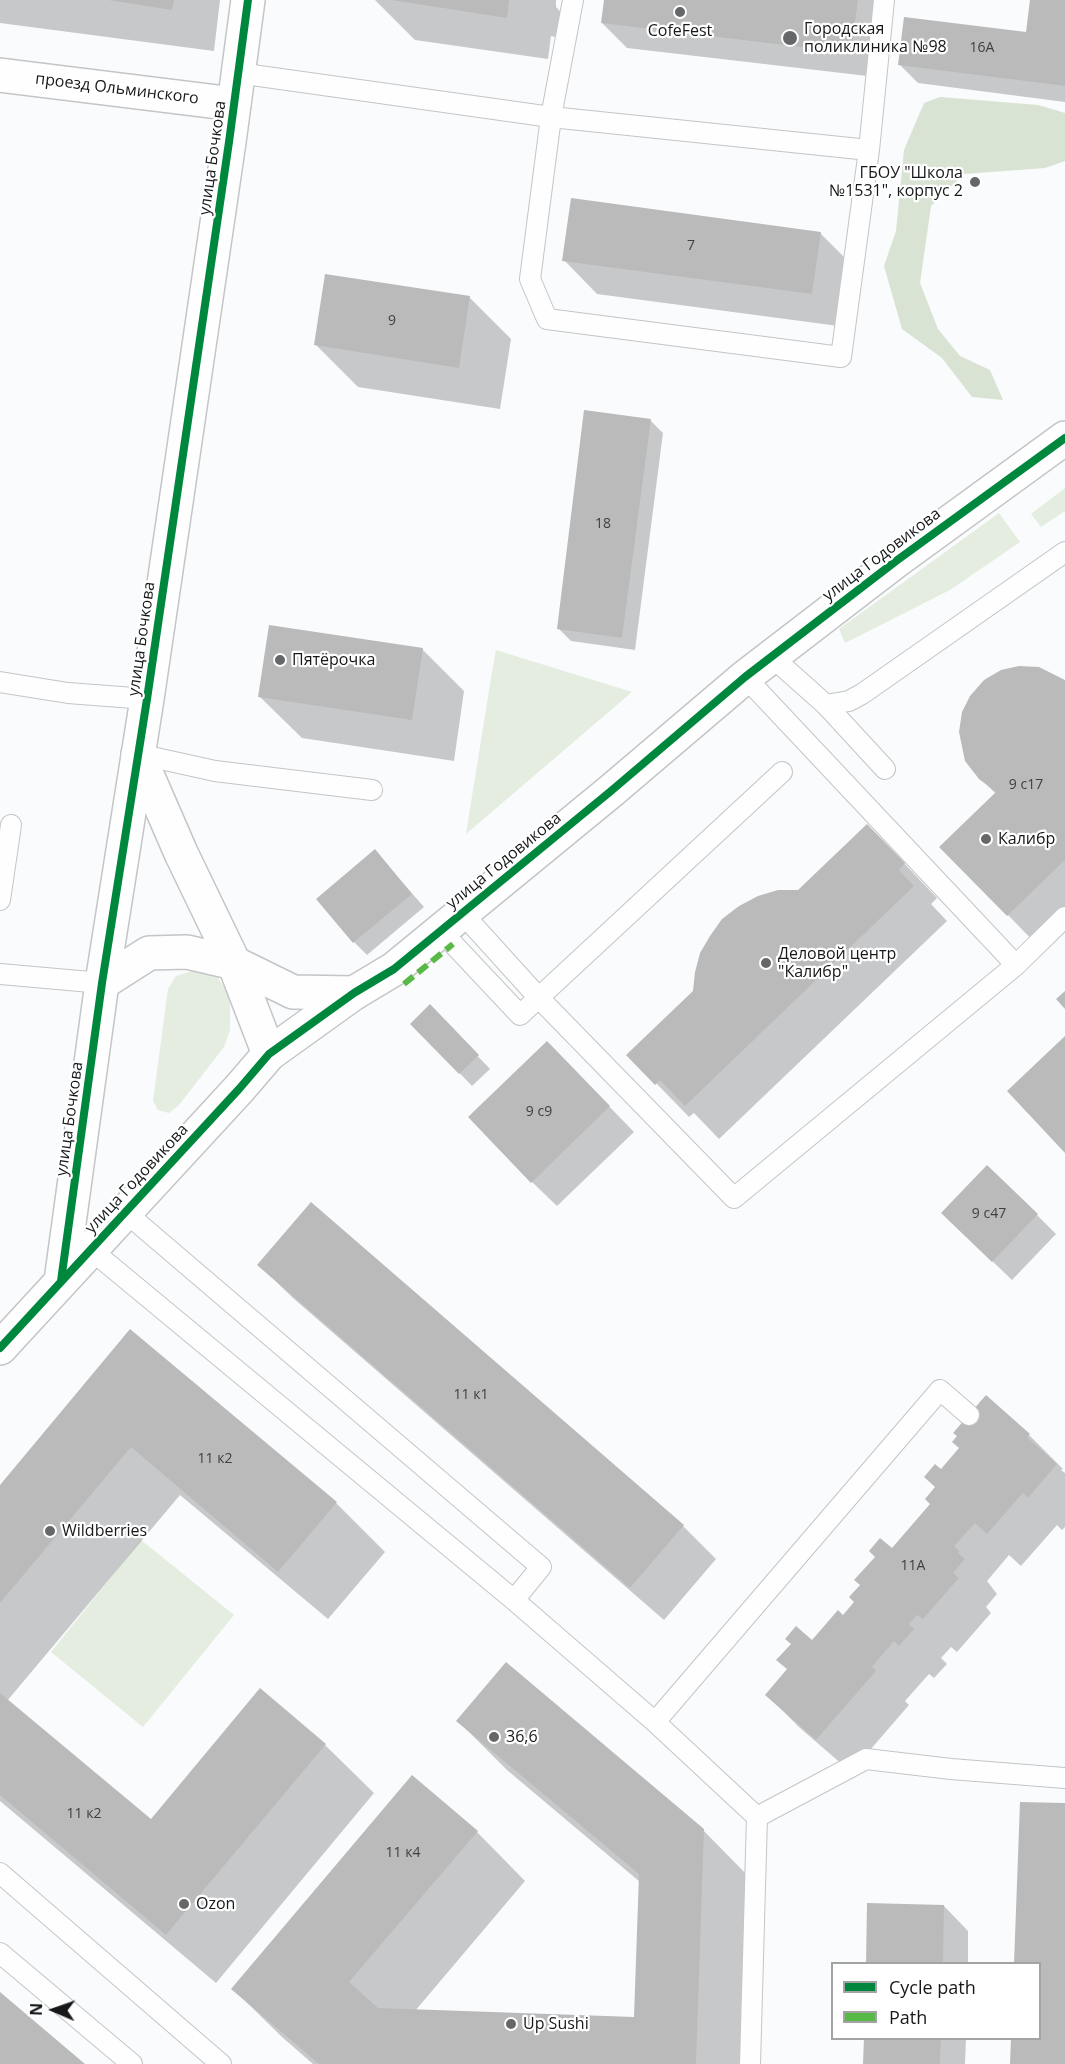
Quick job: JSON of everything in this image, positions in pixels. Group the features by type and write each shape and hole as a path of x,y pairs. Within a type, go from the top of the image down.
{"street":[{"name":"улица Бочкова","path":"61,1281 102,983 147,699 248,0"},
{"name":"проезд Ольминского","path":"0,75 236,88"},
{"name":"улица Годовикова","path":"0,1348 269,1054 354,993 394,969 771,656 896,561 1065,438"},
{"path":"138,754 181,853 234,963 269,1054"},
{"path":"102,983 149,953 188,951 234,963 293,992 354,993"}],"lane":[{"path":"573,0 551,117 530,279 547,319 841,357 869,150 884,0"},
{"path":"236,88 551,117 869,150"},
{"path":"825,705 849,701 862,694 1065,552"},
{"path":"771,656 825,705 885,769"},
{"path":"745,677 1016,965"},
{"path":"0,682 68,693 147,699"},
{"path":"138,754 215,771 372,790"},
{"path":"451,921 520,1015 783,772"},
{"path":"0,900 11,825"},
{"path":"451,921 539,998 734,1198 1016,965 1065,917"},
{"path":"0,974 102,983"},
{"path":"125,1212 541,1568 514,1600"},
{"path":"90,1249 514,1600 655,1722 757,1817 750,2064"},
{"path":"655,1722 940,1390 969,1415"},
{"path":"757,1817 866,1759 951,1769 1065,1778"},
{"path":"0,1873 220,2064"},
{"path":"0,1953 132,2064"}],"shaded area":[{"path":"1065,488 1065,511 1041,527 1031,514"},
{"path":"999,513 1020,542 950,590 845,643 839,629"},
{"path":"496,650 632,692 466,834 492,672"},
{"path":"195,970 218,978 230,996 230,1030 224,1047 179,1105 169,1113 158,1110 153,1101 168,989 176,976"},
{"path":"141,1540 234,1615 143,1727 51,1652"}],"green space":[{"path":"940,97 1038,105 1065,113 1065,161 1045,168 964,174 931,206 920,283 938,329 960,356 990,370 1003,400 972,397 942,358 902,329 884,266 896,231 904,150 924,103"}],"building":[{"path":"108,0 174,0 172,10"},
{"path":"391,0 509,0 507,18"},
{"name":"Городская поликлиника №98","path":"604,0 858,0 851,53 601,23"},
{"path":"1030,0 1065,0 1065,86 898,65 904,17 1026,32"},
{"path":"571,198 821,232 812,294 562,261"},
{"path":"325,274 470,296 459,368 314,345"},
{"path":"584,410 651,419 622,638 557,629"},
{"path":"269,625 423,648 412,720 258,697"},
{"path":"1019,666 1039,667 1065,680 1065,860 1007,916 939,847 996,792 979,779 965,761 959,732 962,712 970,696 984,680 1001,670"},
{"name":"Деловой центр \"Калибр\"","path":"867,824 905,863 899,870 914,886 685,1106 660,1080 655,1085 626,1055 693,991 700,953 722,919 739,906 758,896 778,890 798,890"},
{"path":"375,849 412,894 353,943 316,899"},
{"path":"1065,991 1065,1009 1056,999"},
{"path":"430,1004 479,1055 459,1074 410,1024"},
{"path":"1065,1036 1065,1153 1007,1091"},
{"path":"547,1041 610,1106 531,1183 468,1117"},
{"path":"987,1165 1038,1214 992,1262 941,1213"},
{"path":"311,1202 684,1525 630,1588 257,1265"},
{"path":"130,1329 337,1502 278,1572 131,1447 0,1603 0,1485"},
{"path":"986,1395 1030,1434 1027,1437 1057,1464 1028,1498 1023,1493 987,1534 975,1523 954,1546 965,1559 953,1573 959,1578 923,1619 917,1615 909,1624 914,1629 899,1646 894,1641 872,1667 876,1671 816,1740 765,1695 787,1669 776,1660 791,1644 785,1639 796,1626 812,1640 838,1610 843,1615 854,1602 849,1597 860,1585 854,1580 875,1557 869,1551 880,1538 892,1548 930,1504 925,1499 935,1487 924,1477 935,1464 941,1469 959,1448 952,1442 957,1436 953,1433"},
{"path":"506,1662 704,1829 696,2064 319,2064 231,1989 412,1775 478,1831 349,1982 378,2008 634,2017 639,1874 456,1721"},
{"path":"260,1688 326,1744 166,1935 0,1795 0,1693 151,1819"},
{"path":"1020,1802 1065,1803 1065,2064 1010,2064 1011,2040 1041,2040 1041,1962 1014,1962"},
{"path":"867,1903 944,1905 943,1962 866,1962"},
{"path":"0,1992 85,2064 0,2064"},
{"path":"864,2040 941,2040 940,2064 863,2064"}],"marked path":[{"path":"404,984 453,944"}],"cycle path":[{"path":"61,1281 102,983 147,699 248,0"},
{"path":"0,1348 269,1054 354,993 394,969 611,791 745,677 896,561 1065,438"}],"place":[{"name":"CofeFest","path":"680,12"},
{"name":"Городская поликлиника №98","path":"790,38"},
{"name":"ГБОУ \"Школа №1531\", корпус 2","path":"975,182"},
{"name":"Пятёрочка","path":"280,660"},
{"name":"Калибр","path":"986,839"},
{"name":"Деловой центр \"Калибр\"","path":"766,963"},
{"name":"Wildberries","path":"50,1531"},
{"name":"36,6","path":"494,1737"},
{"name":"Ozon","path":"184,1904"},
{"name":"Up Sushi","path":"511,2024"}]}
